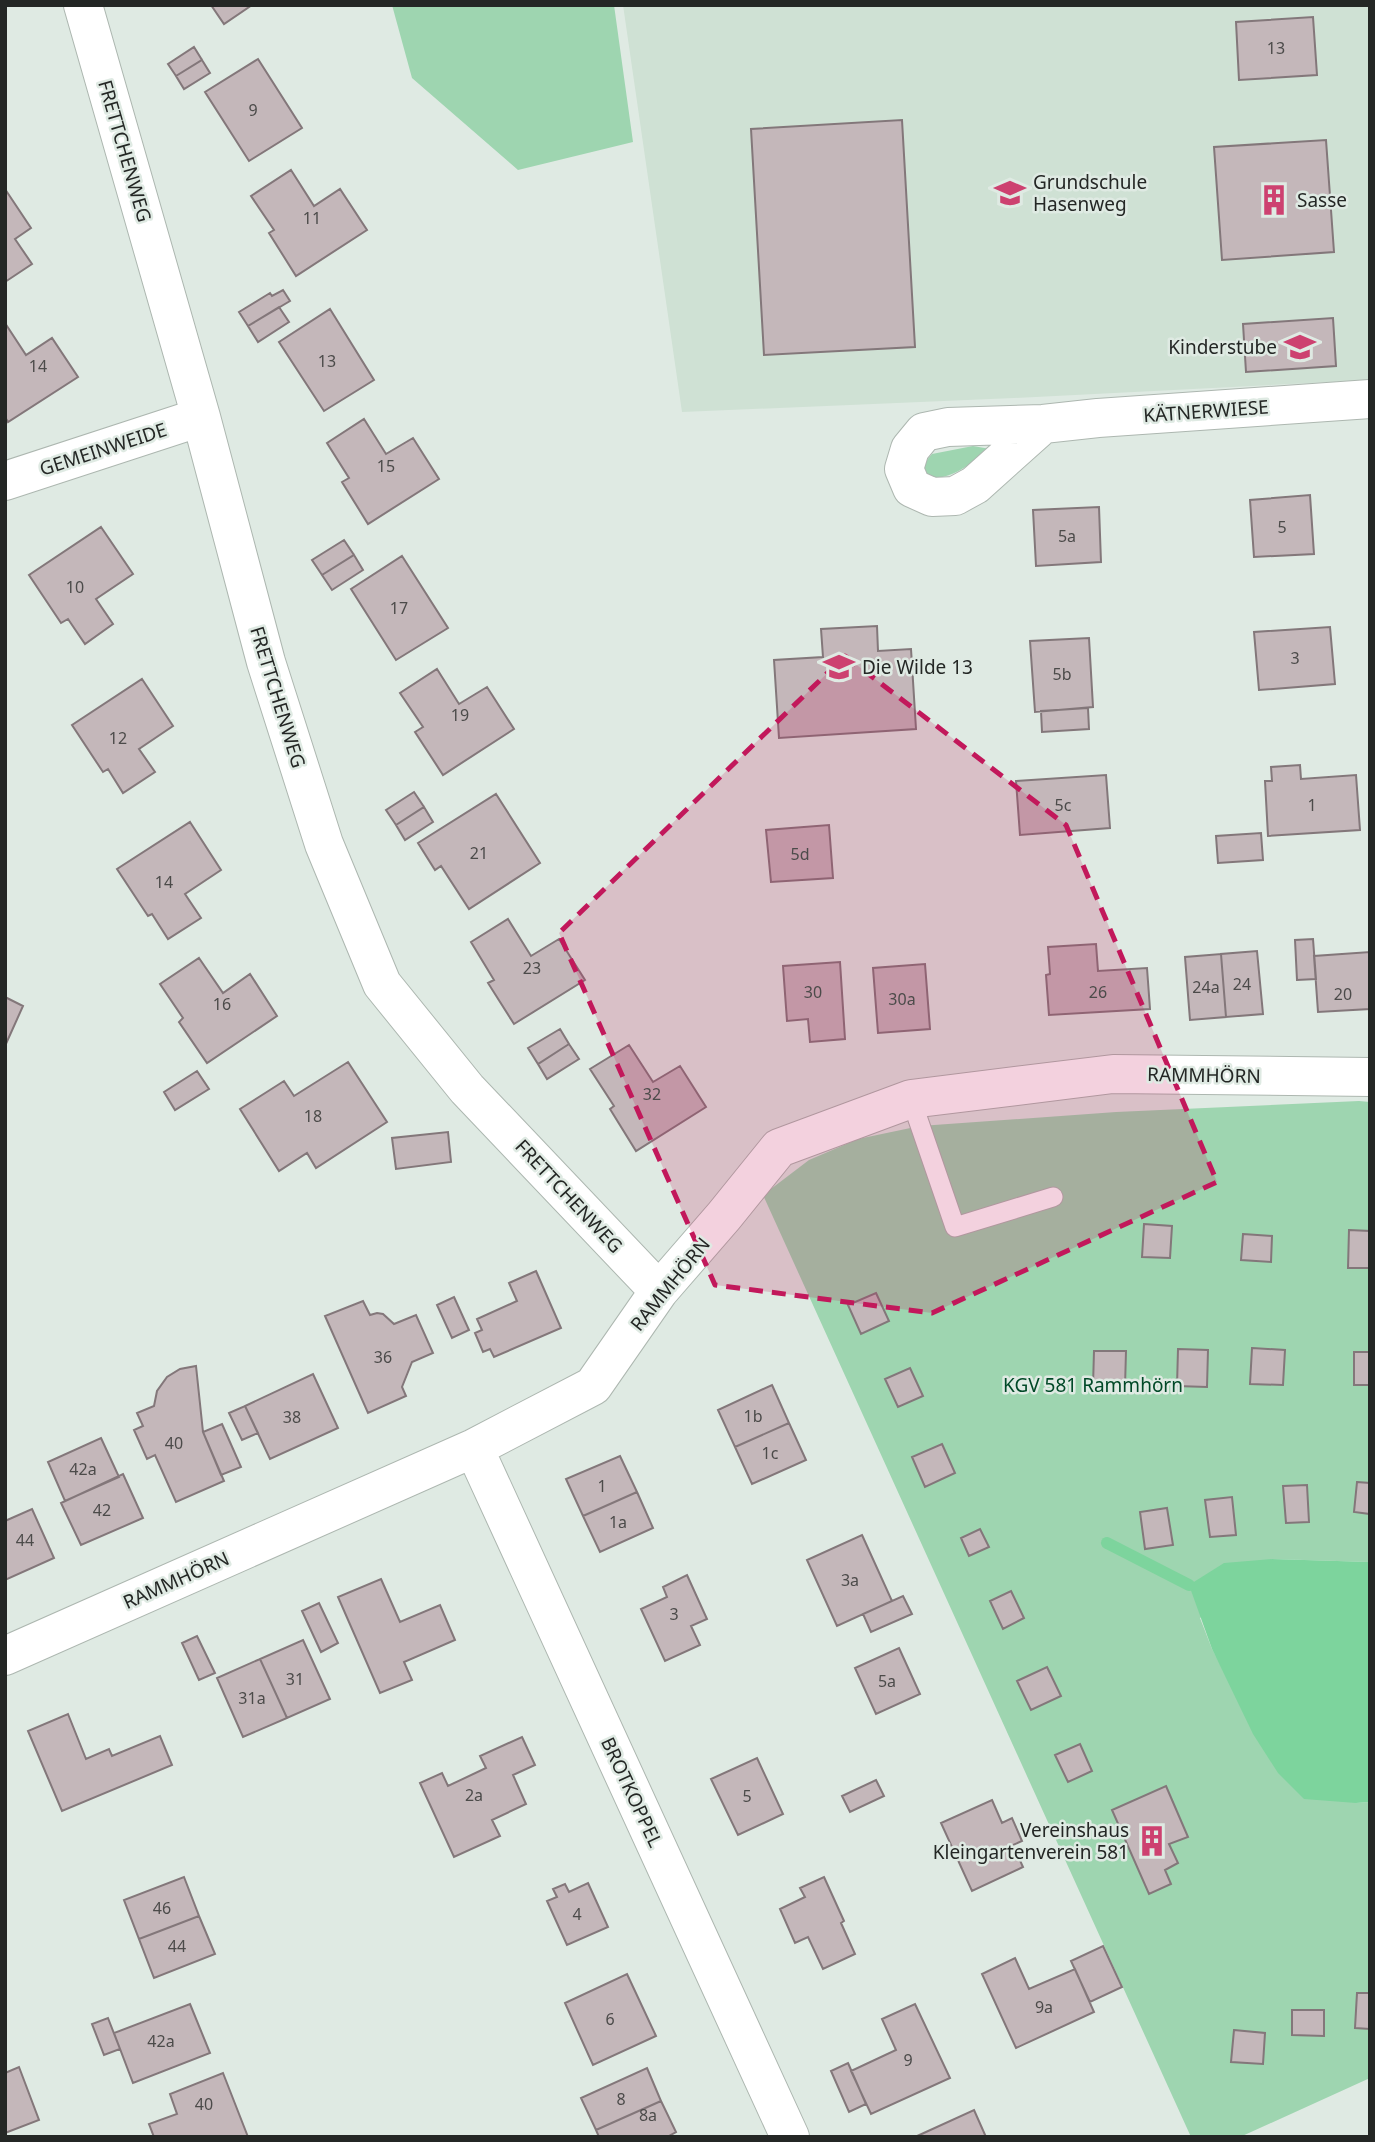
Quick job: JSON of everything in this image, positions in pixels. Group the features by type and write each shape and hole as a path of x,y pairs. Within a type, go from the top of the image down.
{"street":[{"name":"FRETTCHENWEG","path":"83,5 201,417 263,650 324,844 382,984 467,1089 659,1292"},
{"name":"KÄTNERWIESE","path":"1043,424 1370,400"},
{"name":"GEMEINWEIDE","path":"5,481 201,417"},
{"name":"RAMMHÖRN","path":"5,1656 474,1448 593,1386 659,1292 779,1149 911,1099 1113,1074 1370,1077"},
{"name":"BROTKOPPEL","path":"474,1448 790,2137"}],"lane":[{"path":"911,1099 955,1227 1053,1197"}],"highlighted area":[{"path":"845,656 1066,825 1217,1182 932,1313 715,1285 559,933"}],"shaded area":[{"name":"Grundschule Hasenweg","path":"623,5 1370,5 1370,380 682,412"},
{"path":"1272,1559 1370,1562 1370,1802 1304,1799 1278,1773 1253,1734 1212,1649 1189,1585 1224,1563"}],"green space":[{"path":"392,5 614,5 633,142 518,170 412,78"},
{"path":"973,446 990,449 953,474 926,479 921,467 932,454"},
{"name":"KGV 581 Rammhörn","path":"1370,1102 1370,1562 1272,1559 1200,1618 1228,1680 1356,1803 1370,1802 1370,2078 1240,2137 1191,2137 763,1195 809,1160 858,1139 920,1126 1116,1112"}],"building":[{"path":"211,5 252,5 224,24"},
{"path":"1313,17 1317,75 1239,80 1236,22"},
{"path":"194,47 202,60 176,76 168,64"},
{"path":"258,59 302,128 249,161 205,92"},
{"path":"202,60 210,73 184,89 176,76"},
{"path":"902,120 915,347 764,355 751,129"},
{"name":"Sasse","path":"1326,140 1334,252 1222,260 1214,147"},
{"path":"291,170 314,206 340,189 367,230 296,276 269,233 274,230 251,196"},
{"path":"5,189 31,228 15,239 32,264 5,282"},
{"path":"283,290 290,301 248,326 239,312 270,293 272,296"},
{"path":"279,307 289,322 258,342 248,326"},
{"path":"330,309 374,380 324,411 279,342"},
{"path":"1333,318 1336,366 1246,372 1243,324"},
{"path":"5,323 26,355 52,338 78,377 8,422 5,417"},
{"path":"364,419 386,454 413,438 439,479 368,524 342,482 349,478 327,443"},
{"path":"1310,495 1314,554 1254,557 1250,500"},
{"path":"1099,507 1101,562 1036,566 1033,510"},
{"path":"101,527 133,574 96,599 113,624 85,644 68,619 61,623 29,575"},
{"path":"344,540 354,555 322,575 312,560"},
{"path":"354,555 363,570 332,590 322,575"},
{"path":"402,556 448,628 396,660 351,589"},
{"path":"877,626 878,651 911,649 916,729 779,738 774,660 823,657 821,629"},
{"path":"1330,627 1335,684 1259,690 1254,632"},
{"path":"1089,638 1093,707 1035,712 1030,641"},
{"path":"437,669 459,704 487,687 514,729 443,775 415,732 423,727 400,693"},
{"path":"142,679 173,726 139,749 155,772 123,793 108,769 103,772 72,725"},
{"path":"1088,708 1089,729 1042,732 1041,711"},
{"path":"1300,765 1301,779 1356,775 1360,830 1268,836 1265,781 1272,781 1271,767"},
{"path":"1106,775 1110,828 1020,835 1016,781"},
{"path":"414,792 424,807 396,825 386,810"},
{"path":"496,794 540,863 469,909 441,866 435,870 418,843"},
{"path":"424,807 433,822 405,840 396,825"},
{"path":"190,822 221,870 185,894 201,918 168,939 152,914 148,916 117,869"},
{"path":"829,825 833,878 771,882 766,830"},
{"path":"1261,833 1263,860 1218,863 1216,836"},
{"path":"508,919 531,956 559,939 585,980 514,1024 488,983 494,980 471,942"},
{"path":"1313,939 1316,979 1297,980 1295,940"},
{"path":"1096,944 1098,971 1147,968 1150,1009 1049,1015 1046,975 1050,974 1048,947"},
{"path":"1257,951 1263,1014 1226,1017 1221,954"},
{"path":"1370,952 1370,1009 1318,1012 1314,956"},
{"path":"1221,954 1226,1017 1190,1020 1185,957"},
{"path":"199,958 223,993 250,974 277,1016 207,1063 179,1022 183,1018 160,984"},
{"path":"840,962 845,1039 810,1042 808,1019 787,1021 783,966"},
{"path":"925,964 930,1029 878,1033 873,968"},
{"path":"5,997 23,1006 5,1046"},
{"path":"560,1029 569,1044 538,1064 528,1048"},
{"path":"569,1044 579,1059 547,1079 538,1064"},
{"path":"629,1045 653,1082 680,1066 706,1107 636,1151 610,1109 614,1106 590,1069"},
{"path":"348,1062 387,1122 316,1168 307,1153 279,1171 240,1109 284,1081 294,1096"},
{"path":"197,1071 209,1089 175,1110 164,1092"},
{"path":"448,1132 451,1162 396,1169 392,1138"},
{"path":"1144,1224 1172,1226 1170,1258 1142,1257"},
{"path":"1349,1230 1370,1231 1370,1268 1348,1268"},
{"path":"1243,1234 1272,1236 1271,1262 1241,1260"},
{"path":"536,1271 561,1328 494,1357 490,1349 483,1352 475,1333 482,1330 477,1319 517,1301 509,1283"},
{"path":"876,1293 889,1321 861,1334 848,1305"},
{"path":"454,1297 469,1330 452,1338 437,1305"},
{"path":"363,1301 370,1315 383,1314 394,1324 416,1315 433,1353 412,1362 402,1387 406,1396 368,1413 325,1316"},
{"path":"1252,1348 1285,1350 1283,1385 1250,1384"},
{"path":"1178,1349 1208,1350 1207,1387 1177,1386"},
{"path":"1094,1351 1126,1351 1125,1387 1093,1386"},
{"path":"1354,1352 1370,1352 1370,1385 1354,1385"},
{"path":"196,1366 203,1432 224,1481 176,1502 155,1455 147,1459 134,1430 143,1426 137,1413 154,1406 157,1391 167,1377 180,1369"},
{"path":"910,1368 923,1396 898,1407 885,1379"},
{"path":"313,1374 338,1428 270,1459 245,1406"},
{"path":"772,1385 789,1423 735,1447 718,1410"},
{"path":"245,1406 258,1433 242,1440 229,1413"},
{"path":"789,1423 806,1460 752,1484 735,1447"},
{"path":"222,1424 241,1467 221,1475 203,1432"},
{"path":"101,1438 119,1477 65,1501 48,1462"},
{"path":"942,1444 955,1473 925,1487 912,1457"},
{"path":"620,1456 637,1492 583,1516 566,1479"},
{"path":"123,1474 143,1518 81,1545 61,1503"},
{"path":"1357,1482 1370,1483 1370,1514 1354,1512"},
{"path":"1307,1485 1309,1522 1286,1523 1283,1486"},
{"path":"637,1492 653,1528 600,1552 583,1516"},
{"path":"1232,1497 1236,1535 1210,1537 1205,1500"},
{"path":"1167,1508 1173,1545 1145,1549 1140,1512"},
{"path":"32,1509 54,1558 5,1580 5,1521"},
{"path":"980,1529 989,1547 969,1556 961,1538"},
{"path":"862,1535 892,1601 837,1626 807,1560"},
{"path":"687,1575 707,1619 691,1626 700,1645 665,1661 641,1609 667,1597 663,1587"},
{"path":"381,1579 400,1622 440,1605 455,1640 404,1662 412,1680 380,1693 338,1597"},
{"path":"1011,1591 1024,1618 1003,1629 990,1601"},
{"path":"903,1596 912,1614 871,1632 863,1614"},
{"path":"319,1603 338,1643 321,1652 302,1611"},
{"path":"197,1636 215,1673 199,1680 182,1643"},
{"path":"303,1640 330,1699 287,1718 260,1659"},
{"path":"899,1648 920,1694 876,1714 855,1668"},
{"path":"260,1659 287,1718 243,1737 217,1678"},
{"path":"1047,1667 1061,1696 1031,1710 1017,1681"},
{"path":"68,1714 86,1759 109,1749 112,1756 160,1736 172,1765 62,1811 28,1731"},
{"path":"522,1737 535,1765 513,1775 526,1804 492,1820 500,1836 454,1857 420,1783 442,1773 448,1786 486,1768 480,1756"},
{"path":"1080,1744 1092,1771 1068,1782 1055,1755"},
{"path":"757,1758 783,1814 738,1835 711,1779"},
{"path":"876,1780 884,1796 850,1812 842,1796"},
{"name":"Vereinshaus Kleingartenverein 581","path":"1166,1786 1188,1837 1169,1844 1178,1863 1165,1870 1171,1884 1149,1894 1112,1810"},
{"path":"992,1800 1002,1823 1012,1818 1022,1841 1013,1845 1023,1867 972,1891 941,1823"},
{"path":"184,1877 199,1916 139,1939 124,1900"},
{"path":"824,1877 844,1921 841,1923 855,1954 823,1969 808,1937 795,1943 780,1909 805,1897 800,1888"},
{"path":"588,1883 608,1927 567,1945 547,1901 557,1897 553,1889 565,1884 569,1892"},
{"path":"199,1916 215,1954 154,1978 139,1939"},
{"path":"1103,1946 1122,1987 1090,2002 1071,1961"},
{"path":"1015,1958 1029,1989 1075,1969 1094,2012 1016,2048 982,1974"},
{"path":"627,1974 656,2036 593,2065 565,2003"},
{"path":"1357,1993 1370,1993 1370,2029 1355,2028"},
{"path":"190,2004 210,2053 133,2083 114,2033"},
{"path":"915,2004 950,2078 871,2114 851,2071 896,2050 882,2019"},
{"path":"1292,2010 1324,2010 1324,2036 1292,2035"},
{"path":"108,2018 120,2049 104,2055 92,2024"},
{"path":"1234,2030 1265,2033 1263,2064 1231,2062"},
{"path":"848,2063 866,2104 849,2112 831,2071"},
{"path":"19,2067 39,2120 5,2133 5,2073"},
{"path":"647,2068 661,2101 596,2130 581,2098"},
{"path":"223,2073 248,2137 154,2137 149,2124 177,2114 170,2094"},
{"path":"661,2101 676,2132 667,2137 599,2137 596,2130"},
{"path":"974,2110 986,2137 915,2137"}],"waterway":[{"path":"1107,1543 1189,1585"}],"place":[{"name":"Grundschule Hasenweg","path":"1010,193"},
{"name":"Sasse","path":"1274,200"},
{"name":"Kinderstube","path":"1300,347"},
{"name":"Die Wilde 13","path":"839,667"},
{"name":"Vereinshaus Kleingartenverein 581","path":"1152,1841"}]}
